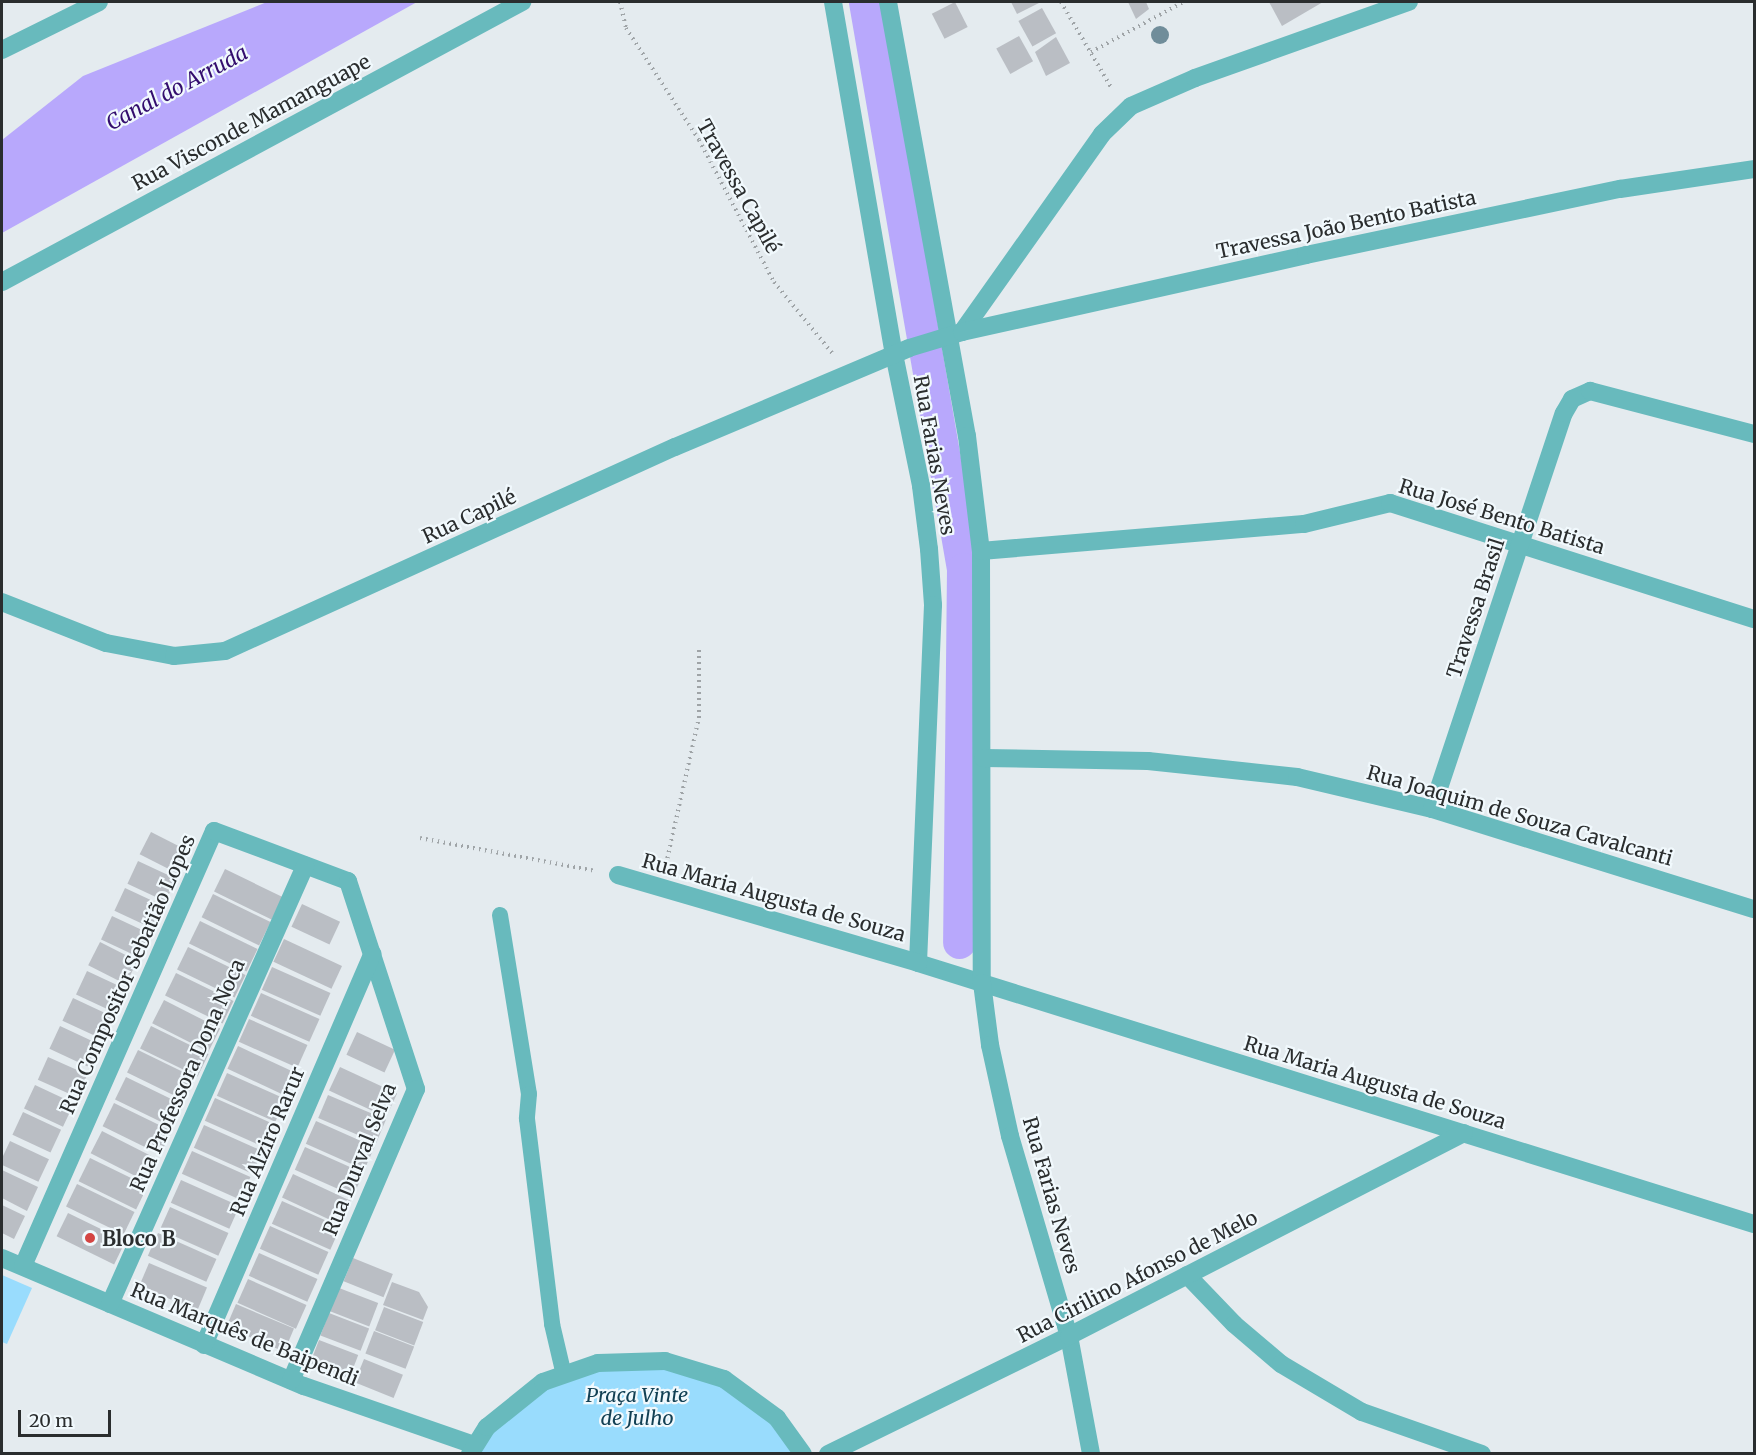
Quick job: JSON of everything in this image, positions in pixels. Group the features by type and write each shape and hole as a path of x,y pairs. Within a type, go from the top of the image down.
{"street":[{"path":"2,50 99,2"},
{"name":"Rua Visconde Mamanguape","path":"2,282 522,2"},
{"name":"Rua Farias Neves","path":"833,2 901,351 921,486 933,605 918,963"},
{"name":"Rua Farias Neves","path":"888,2 951,335 967,436 981,551 982,983 990,1045 1010,1136 1069,1336 1091,1454"},
{"path":"951,335 1102,134 1125,112 1157,92 1409,2"},
{"name":"Travessa João Bento Batista","path":"951,335 1608,191 1755,169"},
{"name":"Rua Capilé","path":"2,602 106,643 174,656 225,651 675,447 901,351 951,335"},
{"name":"Travessa Brasil","path":"1432,808 1564,413 1582,392 1755,434"},
{"name":"Rua José Bento Batista","path":"981,551 1304,524 1390,503 1755,619"},
{"name":"Rua Joaquim de Souza Cavalcanti","path":"983,758 1233,767 1297,777 1432,808 1755,909"},
{"name":"Rua Compositor Sebatião Lopes","path":"23,1266 214,831 348,881"},
{"name":"Rua Professora Dona Noca","path":"110,1304 305,865"},
{"name":"Rua Maria Augusta de Souza","path":"618,875 918,963"},
{"name":"Rua Durval Selva","path":"291,1380 416,1089 348,881"},
{"name":"Rua Alziro Rarur","path":"204,1345 372,954"},
{"path":"918,963 982,983"},
{"name":"Rua Maria Augusta de Souza","path":"982,983 1755,1224"},
{"name":"Rua Cirilino Afonso de Melo","path":"828,1454 1069,1336 1464,1133"},
{"name":"Rua Marquês de Baipendi","path":"2,1258 204,1345 472,1449"},
{"path":"1187,1275 1234,1324 1281,1364 1362,1412 1482,1454"},
{"path":"472,1449 513,1402 543,1382 598,1363 678,1363 724,1379 777,1418 804,1454"}],"lane":[{"path":"500,915 529,1094 527,1119 552,1324 564,1375"}],"path":[{"name":"Travessa Capilé","path":"620,2 626,28 699,140 774,282 849,373"},
{"path":"1061,2 1125,112"},
{"path":"1091,52 1183,2"},
{"path":"660,888 699,718 699,646"},
{"path":"420,838 618,875"}],"green space":[{"path":"2,1275 32,1288 7,1344 2,1342"},
{"name":"Praça Vinte de Julho","path":"638,1359 724,1379 803,1454 470,1454 543,1382"}],"water":[{"name":"Canal do Arruda","path":"267,2 417,2 2,233 2,140 83,76"}],"building":[{"path":"955,2 968,27 945,39 932,14"},
{"path":"1011,2 1041,2 1017,14"},
{"path":"1128,2 1146,2 1149,9 1136,19"},
{"path":"1269,2 1323,2 1282,26"},
{"path":"1042,8 1056,33 1032,46 1018,21"},
{"path":"1019,36 1033,61 1010,74 996,49"},
{"path":"1056,37 1070,63 1046,76 1035,52"},
{"path":"151,832 188,851 177,873 140,854"},
{"path":"138,861 176,879 165,901 127,884"},
{"path":"225,869 283,897 272,920 214,891"},
{"path":"125,888 163,906 152,928 114,911"},
{"path":"213,894 271,922 259,945 202,917"},
{"path":"302,904 340,922 329,944 291,927"},
{"path":"112,916 150,934 139,957 101,940"},
{"path":"200,921 258,949 247,972 189,943"},
{"path":"284,939 342,966 331,989 273,962"},
{"path":"100,942 137,961 126,984 88,965"},
{"path":"188,947 246,975 235,998 177,969"},
{"path":"272,967 330,993 320,1016 262,990"},
{"path":"87,971 125,989 114,1012 76,995"},
{"path":"176,973 234,1001 223,1024 165,995"},
{"path":"261,993 319,1019 309,1042 251,1016"},
{"path":"73,998 112,1016 101,1039 62,1021"},
{"path":"164,1000 220,1029 208,1052 152,1023"},
{"path":"249,1019 307,1045 297,1068 239,1042"},
{"path":"60,1026 98,1044 87,1066 49,1049"},
{"path":"151,1026 209,1054 198,1077 140,1048"},
{"path":"357,1032 395,1050 384,1072 346,1055"},
{"path":"238,1046 296,1073 285,1096 227,1069"},
{"path":"138,1050 196,1078 185,1101 127,1072"},
{"path":"48,1057 87,1074 77,1097 38,1080"},
{"path":"340,1067 397,1094 386,1117 329,1091"},
{"path":"227,1073 285,1099 275,1122 217,1096"},
{"path":"126,1077 184,1105 173,1128 115,1099"},
{"path":"35,1085 74,1103 63,1127 24,1109"},
{"path":"328,1095 386,1120 376,1143 318,1118"},
{"path":"215,1098 273,1124 263,1147 205,1121"},
{"path":"114,1103 172,1131 160,1154 103,1126"},
{"path":"23,1112 61,1130 50,1152 12,1135"},
{"path":"316,1121 374,1147 364,1170 306,1144"},
{"path":"204,1125 262,1151 252,1174 194,1148"},
{"path":"102,1131 159,1160 148,1182 91,1153"},
{"path":"10,1141 49,1159 38,1182 2,1165 2,1158"},
{"path":"305,1147 363,1173 353,1196 295,1170"},
{"path":"192,1151 250,1177 240,1200 182,1174"},
{"path":"90,1158 148,1186 136,1209 79,1181"},
{"path":"2,1170 38,1187 27,1211 2,1198"},
{"path":"293,1174 351,1201 340,1225 282,1198"},
{"path":"181,1180 239,1206 229,1229 171,1203"},
{"path":"77,1184 135,1212 124,1235 66,1206"},
{"path":"282,1201 340,1227 330,1250 272,1224"},
{"path":"2,1205 25,1216 14,1239 2,1233"},
{"path":"170,1207 228,1233 218,1256 160,1230"},
{"name":"Bloco B","path":"68,1213 126,1241 114,1264 57,1236"},
{"path":"270,1226 328,1252 318,1275 260,1249"},
{"path":"158,1233 216,1259 206,1282 148,1256"},
{"path":"259,1253 317,1279 307,1302 249,1276"},
{"path":"353,1258 393,1274 384,1297 344,1281"},
{"name":"Bloco B","path":"149,1263 207,1288 197,1311 139,1286"},
{"path":"248,1279 306,1305 296,1329 237,1303"},
{"path":"392,1282 419,1292 428,1307 423,1320 383,1305"},
{"path":"339,1288 378,1303 369,1326 330,1311"},
{"path":"236,1304 294,1329 284,1352 226,1327"},
{"path":"384,1307 423,1322 414,1345 375,1330"},
{"path":"329,1313 369,1328 361,1351 320,1335"},
{"path":"374,1331 414,1346 406,1369 365,1353"},
{"path":"319,1340 358,1355 349,1378 310,1363"},
{"path":"364,1359 403,1375 394,1398 355,1382"}],"waterway":[{"path":"865,2 963,569 959,942"}],"place":[{"name":"Bloco B","path":"90,1238"}]}
